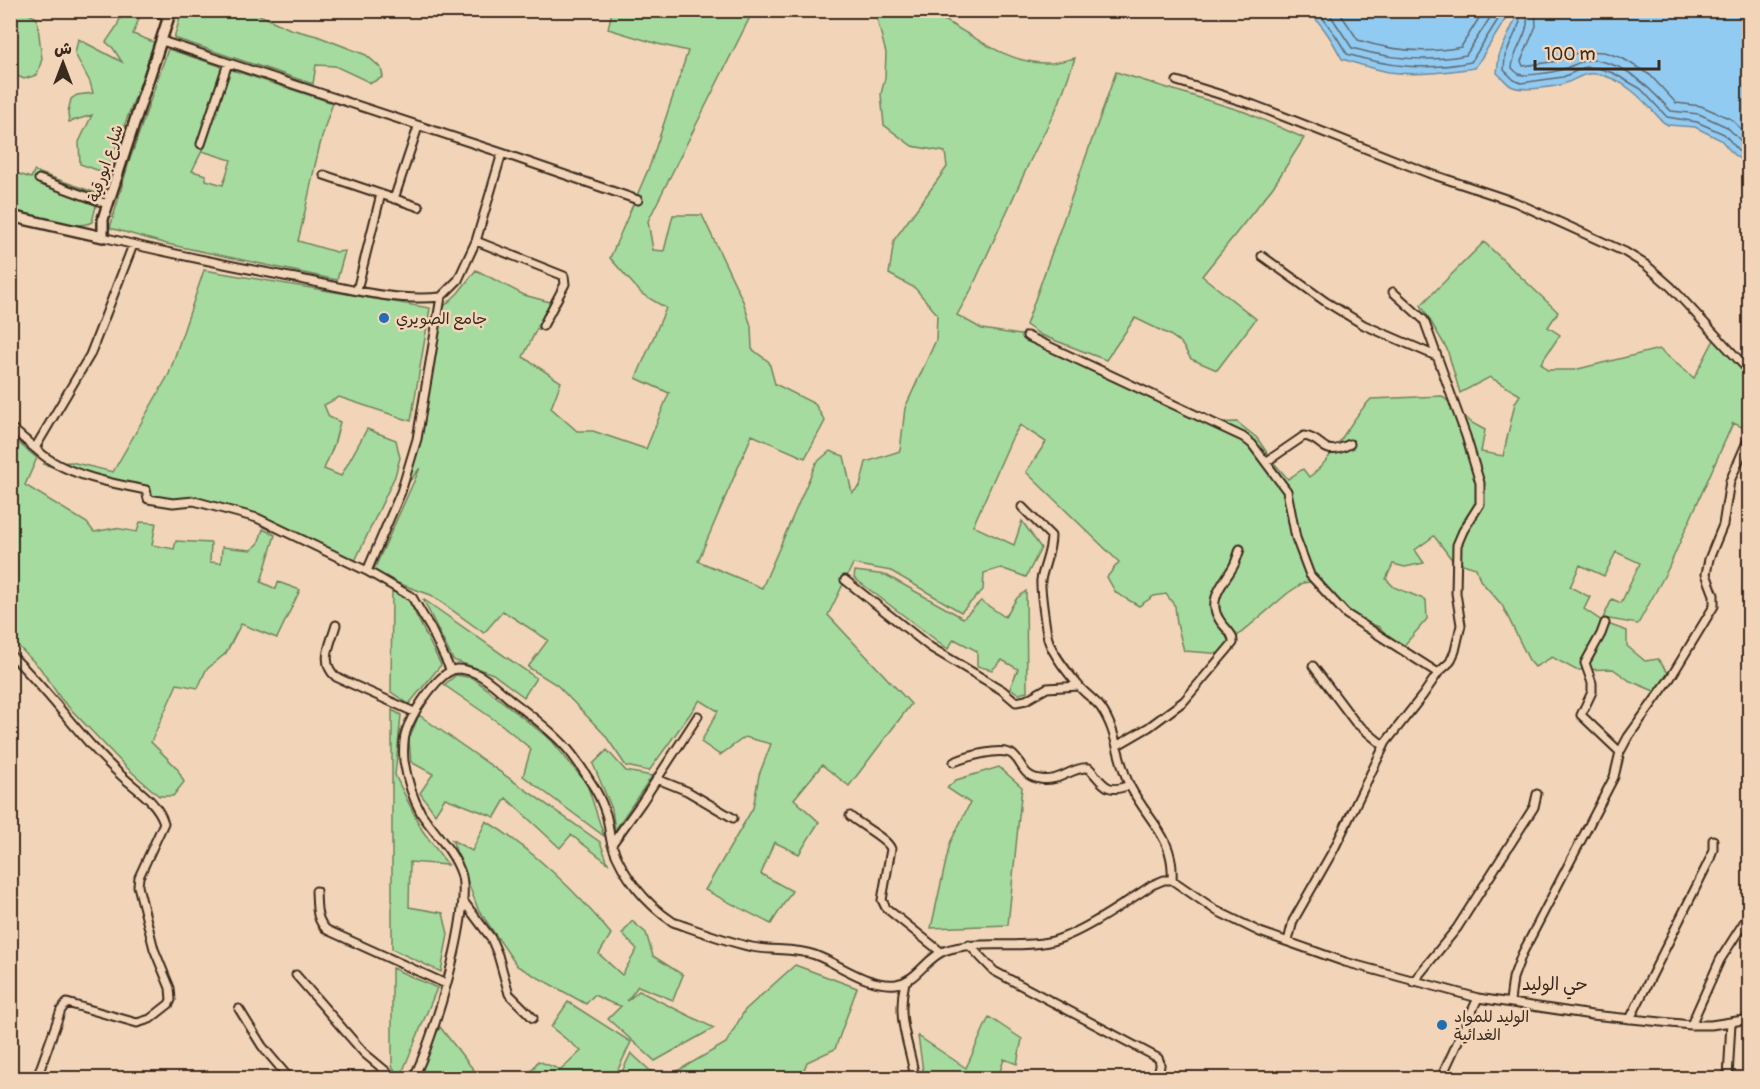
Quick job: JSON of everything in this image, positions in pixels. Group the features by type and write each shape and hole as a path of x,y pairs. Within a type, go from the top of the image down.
{"main road":[{"name":"شارع ابورقية","path":"103,237 103,219 170,14"},
{"path":"10,216 103,237"}],"street":[{"path":"154,10 170,14"},
{"path":"162,41 639,200"},
{"path":"201,144 228,63"},
{"path":"1178,81 1254,105 1428,173 1515,202 1625,252 1646,265 1671,287 1749,372"},
{"path":"394,199 418,127"},
{"path":"367,571 401,492 417,439 441,297 458,280 476,241 502,153"},
{"path":"324,175 419,207"},
{"path":"39,179 108,204"},
{"path":"357,290 381,194"},
{"path":"103,237 357,290 412,298 441,297"},
{"path":"476,241 564,276 566,284 543,326"},
{"path":"35,448 90,355 134,244"},
{"path":"1262,256 1326,303 1364,326 1436,356"},
{"path":"1288,941 1293,921 1334,849 1384,746 1438,673 1450,662 1461,625 1456,593 1457,545 1480,504 1480,483 1466,436 1424,321 1393,292"},
{"path":"1027,336 1244,437 1287,491 1298,546 1310,575 1346,614 1438,673"},
{"path":"10,427 56,463 108,483 146,490 148,499 173,503 194,501 257,518 367,571 412,597 431,629 451,671"},
{"path":"1510,1002 1513,978 1522,954 1614,777 1620,752 1628,737 1671,677 1714,606 1714,595 1706,574 1709,559 1723,525 1730,481 1749,435"},
{"path":"1266,462 1304,436 1329,450 1350,444"},
{"path":"1022,507 1051,536 1049,557 1041,581 1041,592 1048,638 1052,649 1079,686 1100,706 1107,717 1118,745 1129,785 1166,841 1171,859 1172,880"},
{"path":"1118,745 1149,727 1184,700 1233,643 1232,636 1214,609 1215,598 1234,565 1240,549"},
{"path":"845,580 930,647 1002,690 1016,702 1026,700 1047,688 1079,686"},
{"path":"1605,623 1585,663 1592,683 1592,692 1581,715 1620,752"},
{"path":"336,625 328,651 329,671 336,677 414,712"},
{"path":"10,654 30,673 60,710 121,776 155,805 162,814 164,823 138,886 154,949 170,988 171,1000 150,1019 137,1023 67,1003 61,1010 37,1078"},
{"path":"1313,666 1354,722 1384,746"},
{"path":"413,1078 425,1052 446,984 460,927 464,887 454,857 421,811 410,790 403,741 414,712 442,677 458,669 475,673 491,683 571,753 601,799 612,844 627,873 652,906 673,922 754,947 815,955 861,977 882,983 905,982 941,952 969,945 1049,942 1071,933 1152,885 1164,880 1172,880 1217,911 1260,932 1345,962 1478,998 1592,1015 1691,1025 1711,1025 1749,1019"},
{"path":"612,844 698,716"},
{"path":"954,762 1001,751 1012,755 1026,774 1042,780 1065,776 1083,768 1089,768 1105,787 1123,788 1129,785"},
{"path":"657,778 687,791 734,818"},
{"path":"1413,982 1457,928 1475,901 1534,807 1537,794"},
{"path":"850,816 861,826 890,844 882,900 886,908 941,952"},
{"path":"1630,1019 1710,859 1713,840"},
{"path":"316,891 317,917 320,924 327,930 446,984"},
{"path":"464,902 491,938 509,994 533,1018"},
{"path":"1691,1025 1720,960 1749,913"},
{"path":"969,945 994,971 1158,1058 1161,1063 1154,1078"},
{"path":"296,975 364,1053 394,1078"},
{"path":"905,982 901,1000 901,1019 915,1078"},
{"path":"1441,1078 1478,998"},
{"path":"239,1009 262,1046 289,1078"},
{"path":"1728,1078 1731,1022"}],"green space":[{"path":"925,10 984,44 1016,58 1048,63 1075,58 1059,103 957,315 982,329 1027,336 1210,423 1237,422 1257,438 1288,479 1303,469 1309,477 1318,469 1371,399 1442,396 1472,423 1485,430 1481,452 1503,456 1515,403 1520,395 1490,377 1460,393 1447,349 1421,305 1484,242 1558,312 1548,327 1560,335 1541,363 1547,370 1574,370 1659,349 1694,378 1716,336 1749,372 1749,427 1747,429 1733,423 1668,569 1638,624 1603,618 1612,599 1621,603 1640,563 1616,552 1604,576 1580,565 1570,587 1590,597 1584,609 1605,623 1627,631 1627,646 1645,661 1658,659 1671,677 1659,693 1630,681 1613,669 1576,670 1552,657 1535,667 1529,660 1502,605 1480,580 1476,568 1453,561 1434,536 1415,550 1424,563 1405,567 1393,564 1386,579 1394,587 1426,600 1427,619 1401,649 1379,627 1346,614 1316,581 1303,583 1288,593 1234,639 1224,654 1184,651 1175,606 1166,594 1154,596 1139,606 1116,593 1107,577 1119,562 1026,472 1046,442 1020,425 973,526 1014,545 1022,521 1041,548 1026,577 1001,568 984,573 983,590 961,612 891,571 853,564 828,615 911,704 849,786 822,765 794,799 819,822 799,854 774,842 761,874 792,891 771,924 705,890 753,808 759,775 771,744 745,737 720,755 701,742 718,711 700,700 649,771 626,766 605,735 557,685 528,667 548,640 503,611 484,633 431,595 372,574 420,468 401,492 417,439 439,311 458,293 476,270 524,295 550,302 523,357 561,382 551,408 577,431 593,431 646,449 669,393 636,378 666,308 642,294 610,258 650,165 688,51 608,29 612,11 753,11 648,221 653,250 664,251 673,215 702,215 743,301 751,326 752,349 769,362 775,384 815,404 825,421 805,458 752,435 698,561 762,588 816,463 830,451 844,456 852,493 860,486 866,462 900,451 905,408 936,340 937,314 915,288 889,274 894,240 947,167 945,152 912,146 884,125 881,94 885,78 886,53 875,11"},
{"path":"10,11 23,11 37,18 42,59 37,75 24,79 11,73"},
{"path":"123,11 142,11 133,34 156,43 106,173 80,164 79,142 92,115 69,122 68,112 71,99 77,95 93,93 90,82 75,54 78,39 122,62 106,42 117,26"},
{"path":"182,11 251,11 290,29 317,36 366,55 381,68 383,77 371,83 335,66 316,65 313,84 174,38"},
{"path":"168,49 333,103 318,154 298,241 336,252 345,251 337,280 167,244 110,228 128,165","holes":["202,151 231,160 223,185 206,180 206,175 192,171"]},
{"path":"1116,72 1245,112 1304,138 1273,187 1202,276 1256,319 1217,370 1191,359 1181,343 1135,318 1106,360 1041,335 1026,325"},
{"path":"10,171 31,178 34,171 99,194 92,222 84,225 63,224 11,209"},
{"path":"204,270 430,308 411,421 339,397 324,405 329,417 340,422 324,469 341,476 367,429 396,440 400,458 395,476 355,561 257,518 208,504 148,499 145,490 108,483 43,464 71,462 113,472 169,374"},
{"path":"10,436 37,458 25,485 87,523 94,532 115,528 137,532 140,522 156,523 152,545 174,549 176,541 211,543 210,562 221,563 222,547 251,550 258,544 263,529 275,535 261,582 276,589 278,582 300,590 277,638 241,624 226,653 206,670 198,688 177,684 151,742 177,768 184,782 173,796 159,796 126,767 61,699 40,668 11,639"},
{"path":"855,571 886,575 963,618 981,601 1005,617 1017,598 1026,591 1027,692 1019,694 1010,688 1018,669 1002,660 992,670 977,666 977,651 954,639 948,649 854,578"},
{"path":"392,591 408,599 441,665 409,704 391,692"},
{"path":"423,599 536,678 524,697 493,674 453,660"},
{"path":"456,675 473,678 552,741 587,784 604,836 523,776 531,749 502,725 444,685"},
{"path":"392,710 401,715 395,775 422,830 448,865 410,862 409,907 443,913 448,934 441,972 392,949"},
{"path":"419,715 600,842 608,863 571,835 560,848 506,798 495,817 445,798 435,814 420,793 433,774 411,762 409,739"},
{"path":"607,750 626,771 652,776 615,830 612,809 593,764"},
{"path":"999,767 1022,787 1008,925 931,928 950,843 970,803 947,788 956,780"},
{"path":"486,821 537,858 598,918 611,934 599,954 622,975 637,949 622,934 632,921 646,933 653,956 683,975 673,1000 638,986 627,1001 639,991 714,1028 655,1061 608,1019 621,1006 594,995 586,1004 517,966 478,909 452,840 472,851"},
{"path":"795,965 857,988 835,1049 807,1062 801,1078 671,1078 672,1074 726,1043 745,1010"},
{"path":"392,968 437,988 400,1078 392,1066"},
{"path":"568,1002 631,1042 614,1078 527,1078 538,1061 561,1070 581,1051 551,1027"},
{"path":"989,1017 1022,1039 1017,1064 1004,1059 998,1078 924,1078 918,1036 966,1068"},
{"path":"440,1027 480,1078 411,1078"},
{"path":"631,1053 658,1078 619,1078"}],"water":[{"path":"1307,11 1749,11 1749,165 1734,155 1721,140 1695,127 1668,125 1663,122 1634,92 1606,76 1588,74 1561,85 1538,88 1522,89 1511,86 1497,73 1499,55 1515,20 1510,12 1475,68 1410,74 1383,71 1342,59 1323,27"}],"place":[{"name":"جامع الصويري","path":"384,318"},
{"name":"الوليد للمواد الغدائية","path":"1442,1025"}],"district":[{"name":"حي الوليد","path":"1555,984"}]}
